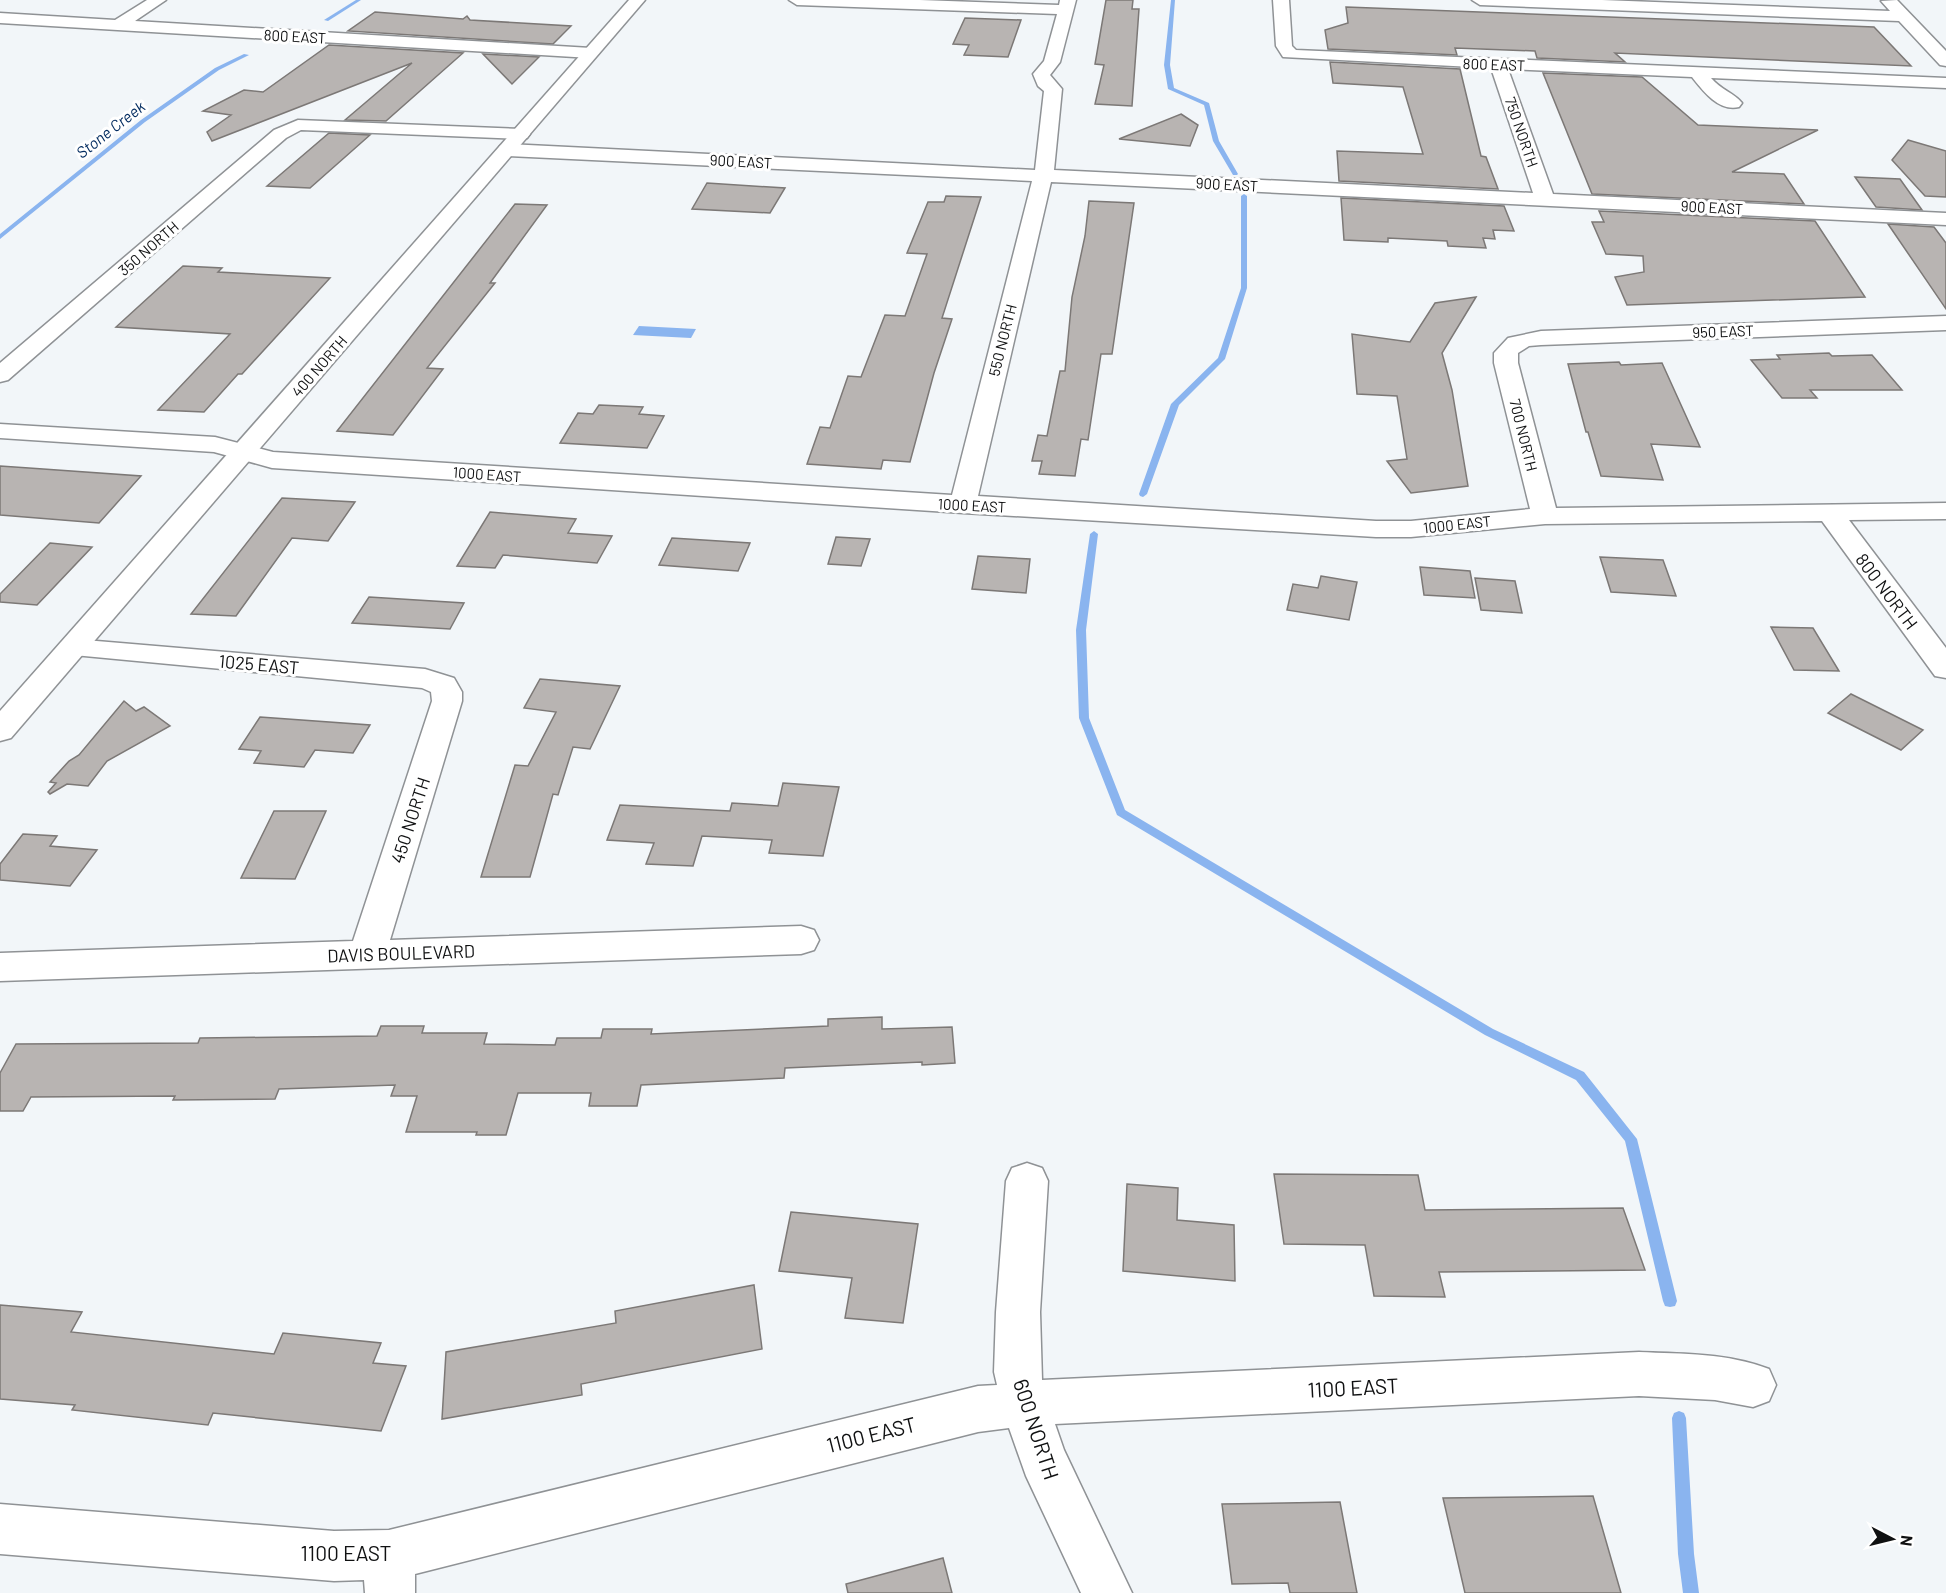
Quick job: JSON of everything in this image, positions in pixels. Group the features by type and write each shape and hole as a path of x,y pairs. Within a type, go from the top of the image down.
{"street":[{"path":"118,25 158,0"},
{"name":"400 NORTH","path":"0,731 637,0"},
{"path":"797,0 1066,5"},
{"name":"800 EAST","path":"1281,0 1284,46 1290,54 1946,83"},
{"path":"1480,0 1903,16"},
{"path":"1888,0 1946,61"},
{"name":"550 NORTH","path":"963,505 1045,167 1053,89 1044,82 1041,74 1052,62 1066,5"},
{"name":"800 EAST","path":"4,25 27,20 591,53"},
{"name":"750 NORTH","path":"1498,64 1545,200"},
{"path":"1698,73 1713,92 1733,103"},
{"name":"900 EAST","path":"298,125 514,142 1042,175 1946,219"},
{"name":"350 NORTH","path":"0,375 280,134 298,125"},
{"name":"950 EAST","path":"1506,353 1512,345 1518,342 1541,338 1946,322"},
{"name":"700 NORTH","path":"1506,353 1506,363 1545,516"},
{"name":"1000 EAST","path":"0,431 215,445 272,460 963,505 1385,529 1411,529 1545,516 1946,512"},
{"name":"800 NORTH","path":"1829,513 1946,669"},
{"name":"1025 EAST","path":"73,648 418,678 443,685"},
{"name":"450 NORTH","path":"367,954 447,701 447,692 443,685"},
{"name":"DAVIS BOULEVARD","path":"0,967 801,940"},
{"name":"600 NORTH","path":"1028,1181 1017,1372 1024,1404 1043,1459 1107,1593"},
{"name":"1100 EAST","path":"0,1529 334,1556 389,1574 452,1541 934,1418 978,1409 1024,1404 1639,1374 1687,1375 1753,1385"}],"water":[{"path":"639,326 696,329 691,338 633,335"}],"building":[{"path":"1106,0 1133,0 1132,9 1139,9 1132,106 1095,104 1104,65 1095,64"},
{"path":"1346,7 1874,27 1911,66 1615,53 1625,62 1537,58 1535,51 1455,48 1457,55 1328,49 1325,30 1348,23"},
{"path":"375,12 463,19 467,16 470,20 571,26 553,44 348,31"},
{"path":"965,18 1021,20 1008,57 964,55 969,45 953,44"},
{"path":"329,45 463,53 386,121 345,120 412,63 212,141 207,132 231,115 203,111 244,90 263,92"},
{"path":"483,54 539,57 512,84"},
{"path":"1330,62 1460,69 1481,156 1486,157 1498,189 1339,181 1337,151 1423,154 1403,87 1333,83"},
{"path":"1543,73 1642,77 1698,125 1818,130 1732,172 1784,174 1804,204 1592,194"},
{"path":"1181,114 1198,125 1190,146 1119,139"},
{"path":"329,133 370,135 310,188 267,186"},
{"path":"1908,140 1946,151 1946,197 1925,196 1892,160"},
{"path":"1855,177 1900,179 1922,210 1876,207"},
{"path":"707,183 785,188 770,213 692,209"},
{"path":"946,196 981,197 942,318 952,319 934,373 910,462 883,460 881,469 807,464 820,427 830,428 848,376 861,377 885,315 905,316 927,254 907,253 928,202 944,202"},
{"path":"1341,198 1504,206 1514,231 1493,230 1495,239 1483,238 1486,248 1448,246 1447,241 1388,238 1388,242 1344,240"},
{"path":"1089,201 1134,203 1112,354 1101,354 1088,440 1081,439 1075,476 1039,474 1042,461 1032,461 1038,435 1047,436 1060,371 1065,371 1072,297 1085,236"},
{"path":"515,204 547,205 490,283 495,283 427,368 443,369 393,435 337,431"},
{"path":"1599,211 1815,221 1865,297 1627,305 1615,277 1644,272 1643,256 1606,254 1592,222 1604,222"},
{"path":"1888,224 1934,227 1946,243 1946,309"},
{"path":"183,266 222,268 218,272 330,278 204,412 158,410 230,334 116,327"},
{"path":"1476,297 1442,353 1452,390 1468,486 1411,493 1387,461 1407,459 1397,396 1357,394 1352,334 1410,342 1435,303"},
{"path":"1829,353 1832,356 1872,355 1902,390 1810,390 1817,398 1782,398 1751,360 1780,359 1777,355"},
{"path":"1619,362 1621,365 1662,363 1700,447 1651,444 1663,480 1601,476 1588,432 1586,432 1568,364"},
{"path":"599,405 643,407 639,414 664,416 647,448 560,443 578,413 593,414"},
{"path":"0,466 141,476 99,523 0,515"},
{"path":"282,498 355,502 328,541 292,538 236,616 191,614"},
{"path":"490,512 576,519 568,533 612,536 597,563 503,555 495,568 457,566"},
{"path":"836,537 870,539 861,566 828,564"},
{"path":"672,538 750,543 738,571 659,565"},
{"path":"50,543 92,547 37,605 0,602 0,594"},
{"path":"978,556 1030,559 1026,593 972,589"},
{"path":"1600,557 1663,560 1676,596 1611,592"},
{"path":"1420,567 1470,571 1475,598 1424,595"},
{"path":"1321,576 1357,582 1349,620 1287,610 1293,584 1318,588"},
{"path":"1475,578 1515,581 1522,613 1481,610"},
{"path":"369,597 464,603 450,629 352,623"},
{"path":"1771,627 1813,628 1839,671 1794,670"},
{"path":"540,679 620,686 590,749 573,747 558,795 553,794 530,877 481,877 515,765 528,766 556,712 524,708"},
{"path":"1851,694 1923,730 1901,750 1828,713"},
{"path":"124,701 136,711 144,707 170,726 107,761 88,786 67,784 50,794 48,792 56,783 50,782 69,761 79,755"},
{"path":"260,717 370,725 353,753 315,750 304,767 254,763 261,751 239,749"},
{"path":"783,783 839,787 823,856 769,853 772,840 702,836 693,866 646,864 654,843 607,840 620,805 730,811 732,803 778,806"},
{"path":"274,811 326,811 295,879 241,878"},
{"path":"23,834 57,836 50,846 97,850 70,886 0,880 0,864"},
{"path":"882,1017 882,1029 952,1027 955,1063 922,1065 922,1062 785,1068 784,1078 641,1085 637,1106 589,1106 591,1093 518,1093 506,1135 476,1135 477,1132 406,1132 417,1096 391,1096 395,1085 279,1089 275,1099 173,1100 175,1096 31,1097 23,1111 0,1111 0,1073 16,1044 198,1043 200,1038 377,1036 381,1026 424,1026 422,1033 487,1033 484,1044 555,1045 557,1038 601,1038 603,1029 652,1029 651,1034 828,1026 828,1019"},
{"path":"1274,1174 1418,1175 1425,1210 1623,1208 1645,1270 1439,1272 1445,1297 1374,1296 1365,1245 1284,1244"},
{"path":"1127,1184 1178,1188 1177,1220 1234,1225 1235,1281 1123,1271"},
{"path":"791,1212 918,1224 903,1323 845,1318 852,1278 779,1271"},
{"path":"754,1285 762,1349 581,1384 582,1395 442,1419 446,1352 616,1323 615,1311"},
{"path":"0,1305 82,1312 71,1332 274,1354 283,1333 381,1343 373,1363 406,1366 381,1431 213,1413 208,1425 72,1410 75,1405 0,1399"},
{"path":"1593,1496 1621,1593 1465,1593 1443,1498"},
{"path":"1340,1502 1357,1593 1290,1593 1288,1583 1232,1584 1222,1504"},
{"path":"943,1558 952,1593 848,1593 846,1584"}],"waterway":[{"name":"Stone Creek","path":"326,20 359,0"},
{"path":"1173,0 1167,65 1171,89 1207,104 1216,141 1235,174"},
{"name":"Stone Creek","path":"0,237 143,121 217,69 246,55"},
{"path":"1143,494 1175,404 1221,359 1244,288 1244,196"},
{"path":"1094,534 1081,630 1084,718 1121,812 1489,1032 1580,1076 1631,1139 1670,1301"},
{"path":"1679,1418 1686,1554 1691,1593"}]}
